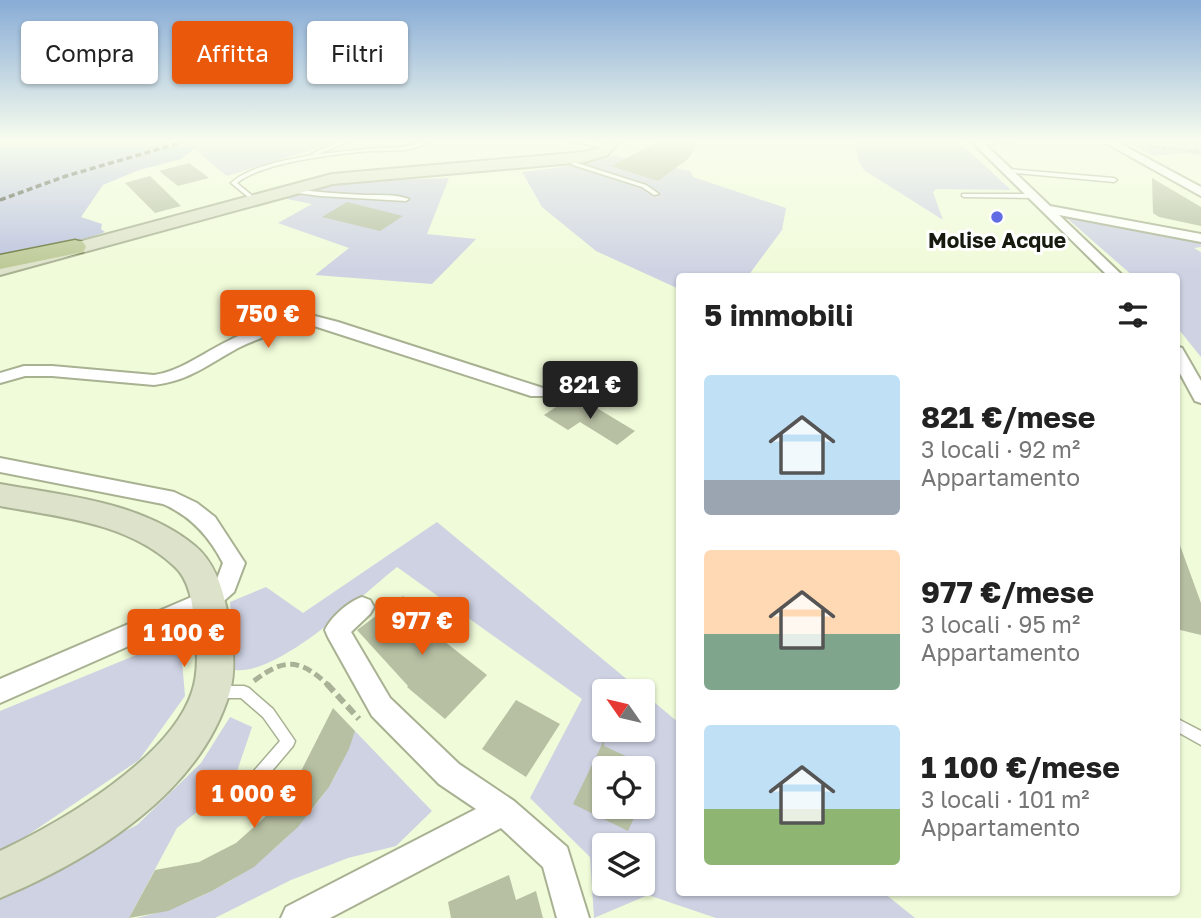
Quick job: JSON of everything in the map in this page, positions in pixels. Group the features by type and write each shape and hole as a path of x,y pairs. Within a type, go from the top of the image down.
{"main road":[{"path":"0,269 310,185"},
{"path":"0,262 75,247"},
{"path":"0,495 116,518 153,535 185,556 200,574 209,600 215,643 228,692 197,724 169,763 107,815 0,876"}],"street":[{"path":"1022,185 1113,273"},
{"path":"1049,209 1201,239"},
{"path":"0,378 24,371 154,380 175,377 235,343 274,328 311,320 537,392"},
{"path":"1180,358 1201,397"},
{"path":"0,465 167,496 206,519 234,563 226,585 209,600 0,691"},
{"path":"362,607 337,630 381,707 449,774 504,811 556,858 573,918"},
{"path":"297,918 504,811"}],"lane":[{"path":"236,185 253,199"},
{"path":"640,185 656,194"},
{"path":"285,190 329,197 370,195 406,199"},
{"path":"964,195 1034,196"},
{"path":"228,692 268,713 288,741 244,793"},
{"path":"1180,726 1201,738"}],"path":[{"path":"228,692 288,663 300,664 317,676 365,724"}],"shaded area":[{"path":"0,185 103,185 81,217 102,224 101,229 105,232 88,238 0,255"},
{"path":"326,185 446,185 427,234 476,239 432,284 315,275 349,248 278,223 312,204 277,197"},
{"path":"529,185 717,185 786,208 782,230 750,273 676,273 676,288 596,251 542,207"},
{"path":"887,185 1005,185 1011,190 936,189 933,192 943,220"},
{"path":"1062,214 1201,242 1201,247 1194,248 1201,252 1201,357 1180,331 1180,273 1130,273"},
{"path":"437,522 627,679 592,679 592,742 655,742 655,703 676,720 676,896 888,896 915,918 716,918 651,896 655,896 655,833 592,833 592,888 590,857 530,798 582,699 397,567 320,631 274,660 253,668 235,670 230,602 266,587 303,613"},
{"path":"180,637 185,696 139,760 0,851 0,711"},
{"path":"230,717 252,727 233,783 177,828 129,918 0,918 0,895 137,825 201,763"},
{"path":"355,731 432,811 396,846 348,858 291,880 215,918 137,918 193,900 244,872 268,854 290,835 327,789"},
{"path":"593,896 646,896 594,918"}],"building":[{"path":"127,185 159,185 181,206 155,213"},
{"path":"1152,185 1164,185 1201,207 1201,226 1159,217 1153,213"},
{"path":"347,202 403,216 380,231 322,217"},
{"path":"568,399 583,408 590,404 635,431 617,445 580,422 568,430 544,415"},
{"path":"1180,545 1201,603 1201,635 1180,630"},
{"path":"403,596 434,627 430,630 487,675 445,719 407,687 357,630"},
{"path":"516,700 560,724 526,777 482,749"},
{"path":"333,708 355,731 349,749 329,787 298,827 254,867 212,891 168,911 129,918 155,870 199,862 236,843 267,815 297,779"},
{"path":"604,742 604,746 626,756 596,756"},
{"path":"592,765 592,813 573,804"},
{"path":"604,819 634,819 628,831"},
{"path":"509,875 516,900 536,891 543,918 451,918 448,902"}],"railway":[{"path":"0,200 42,185"}],"place":[{"name":"Molise Acque","path":"997,217"}]}
